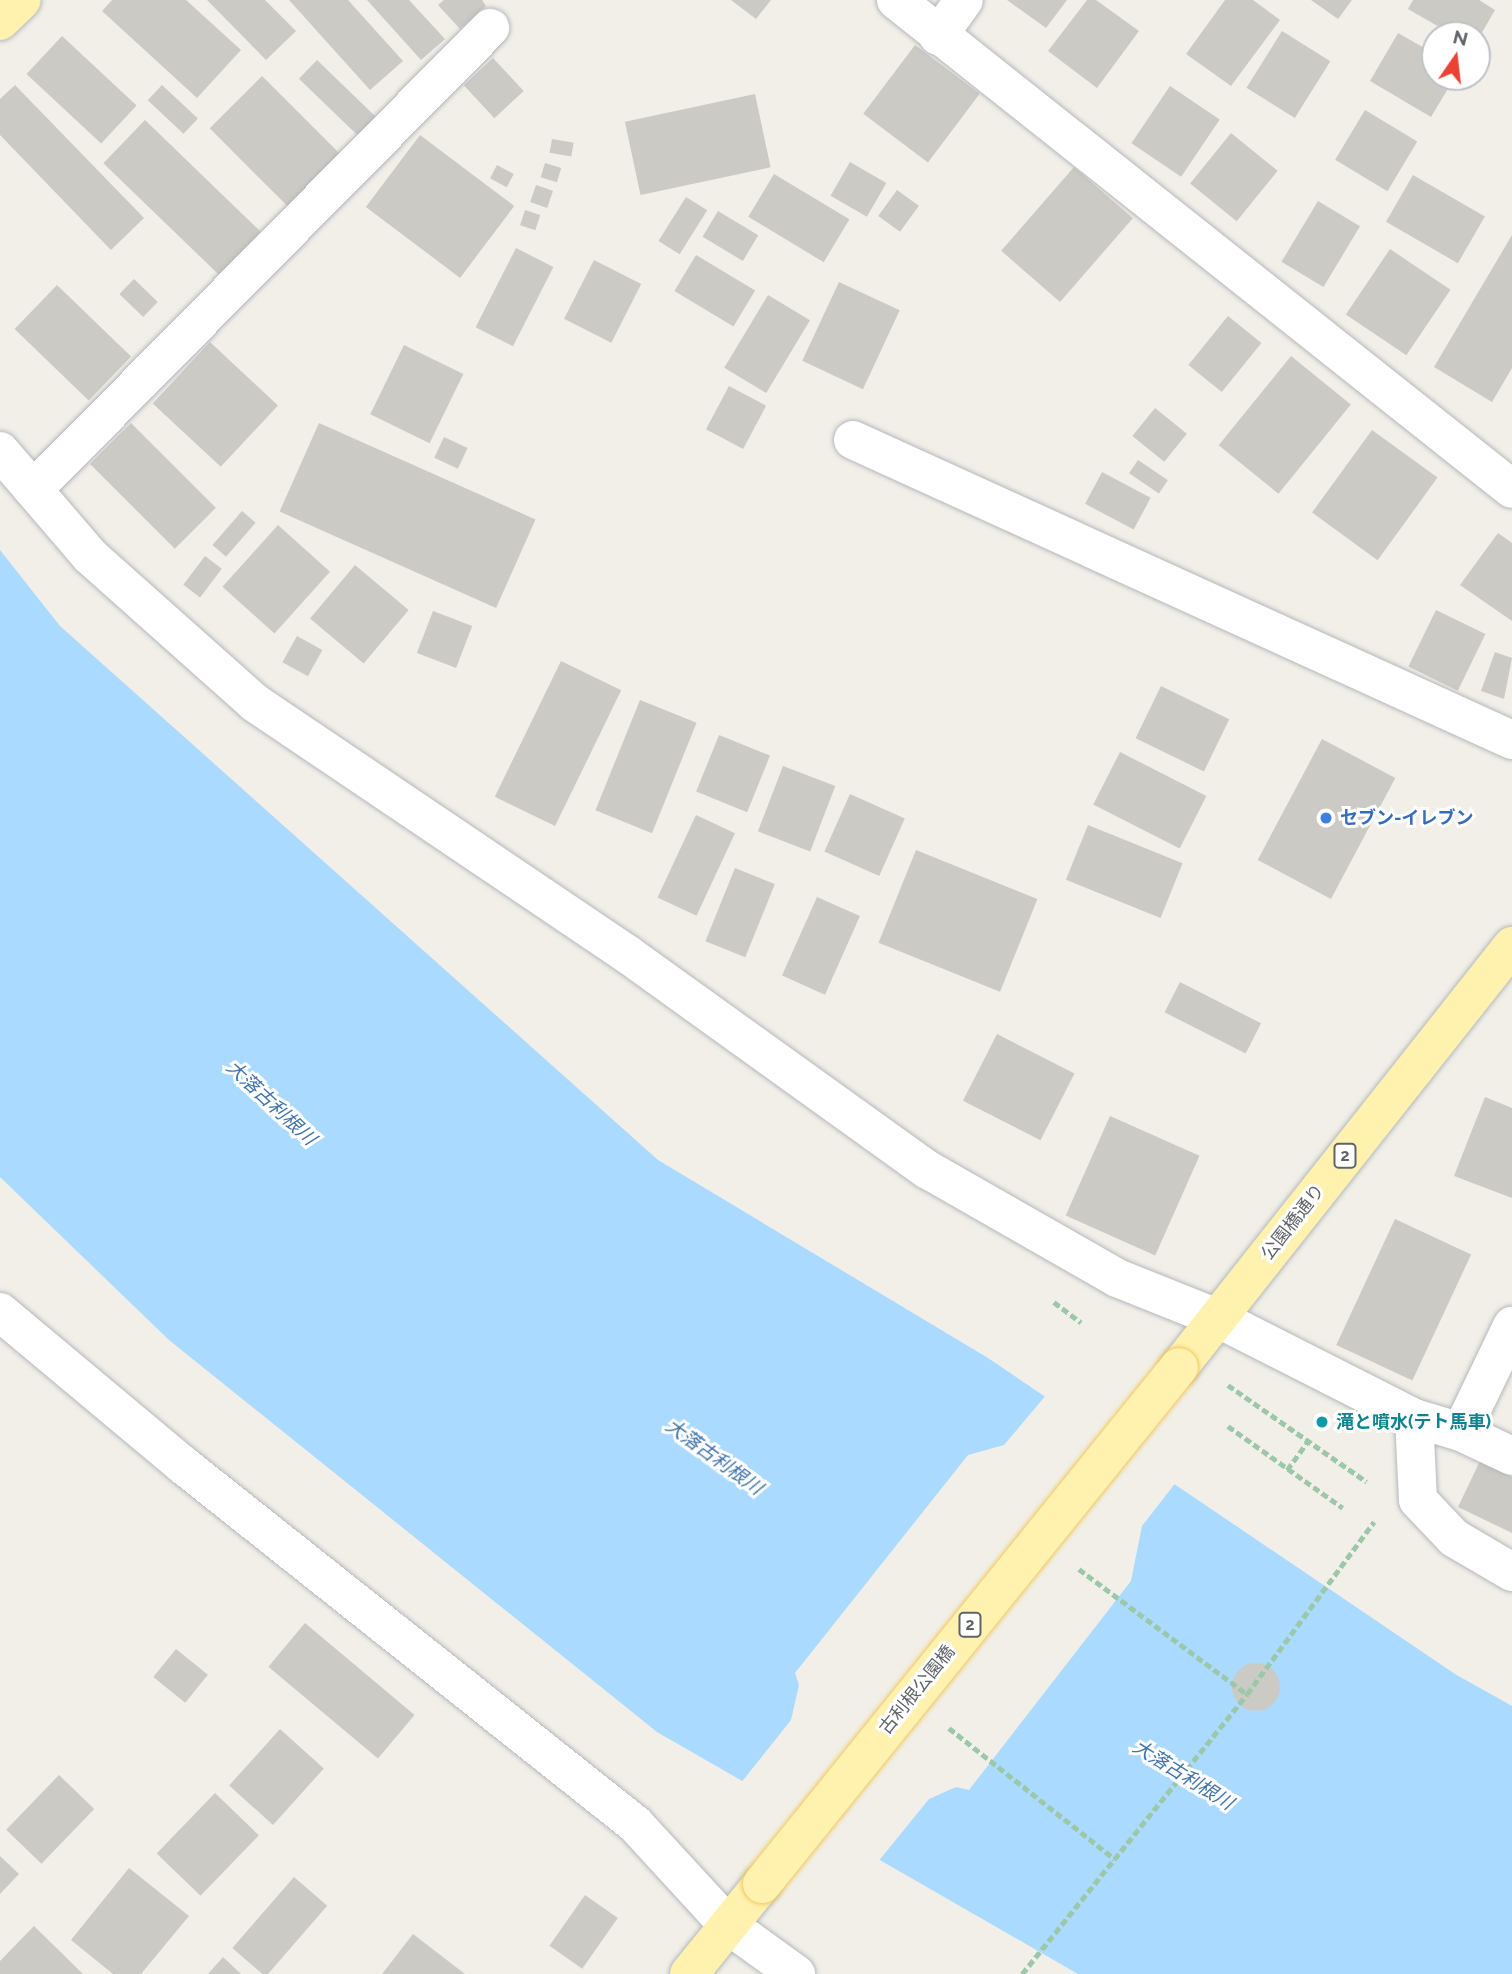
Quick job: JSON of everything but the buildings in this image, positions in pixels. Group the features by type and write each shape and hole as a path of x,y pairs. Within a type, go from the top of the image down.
{"main road":[{"path":"0,21 22,0"},
{"name":"公園橋通り","path":"1179,1367 1512,946"},
{"name":"古利根公園橋","path":"728,1925 1179,1367"},
{"name":"2","path":"689,1974 728,1925"}],"street":[{"path":"897,0 938,36 1512,489"},
{"path":"938,36 964,0"},
{"path":"33,490 490,28"},
{"path":"853,440 1512,740"},
{"path":"0,451 90,556 255,703 627,954 928,1170 1117,1278 1217,1318 1414,1418 1461,1432 1512,1456"},
{"path":"0,1312 635,1824 728,1925 796,1974"},
{"path":"1461,1432 1512,1326"},
{"path":"1414,1418 1418,1500 1454,1538 1512,1572"}],"path":[{"path":"1250,1400 1350,1470"},
{"path":"1228,1426 1343,1508"},
{"path":"1287,1470 1308,1441"},
{"path":"1022,1974 1247,1694 1366,1535"},
{"path":"1040,1541 1247,1694"},
{"path":"910,1698 1115,1859"}],"water":[{"name":"大落古利根川","path":"0,550 60,626 658,1160 988,1358 1455,1674 1512,1706 1512,1974 1078,1974 657,1732 169,1340 0,1177"}],"pier":[{"path":"1047,1394 1177,1481 1142,1526 1131,1581 969,1790 956,1787 929,1799 877,1863 740,1784 791,1720 799,1685 795,1673 968,1455 1004,1445"}],"place":[{"name":"セブン-イレブン","path":"1326,818"},
{"name":"滝と噴水(テト馬車)","path":"1322,1422"}]}
